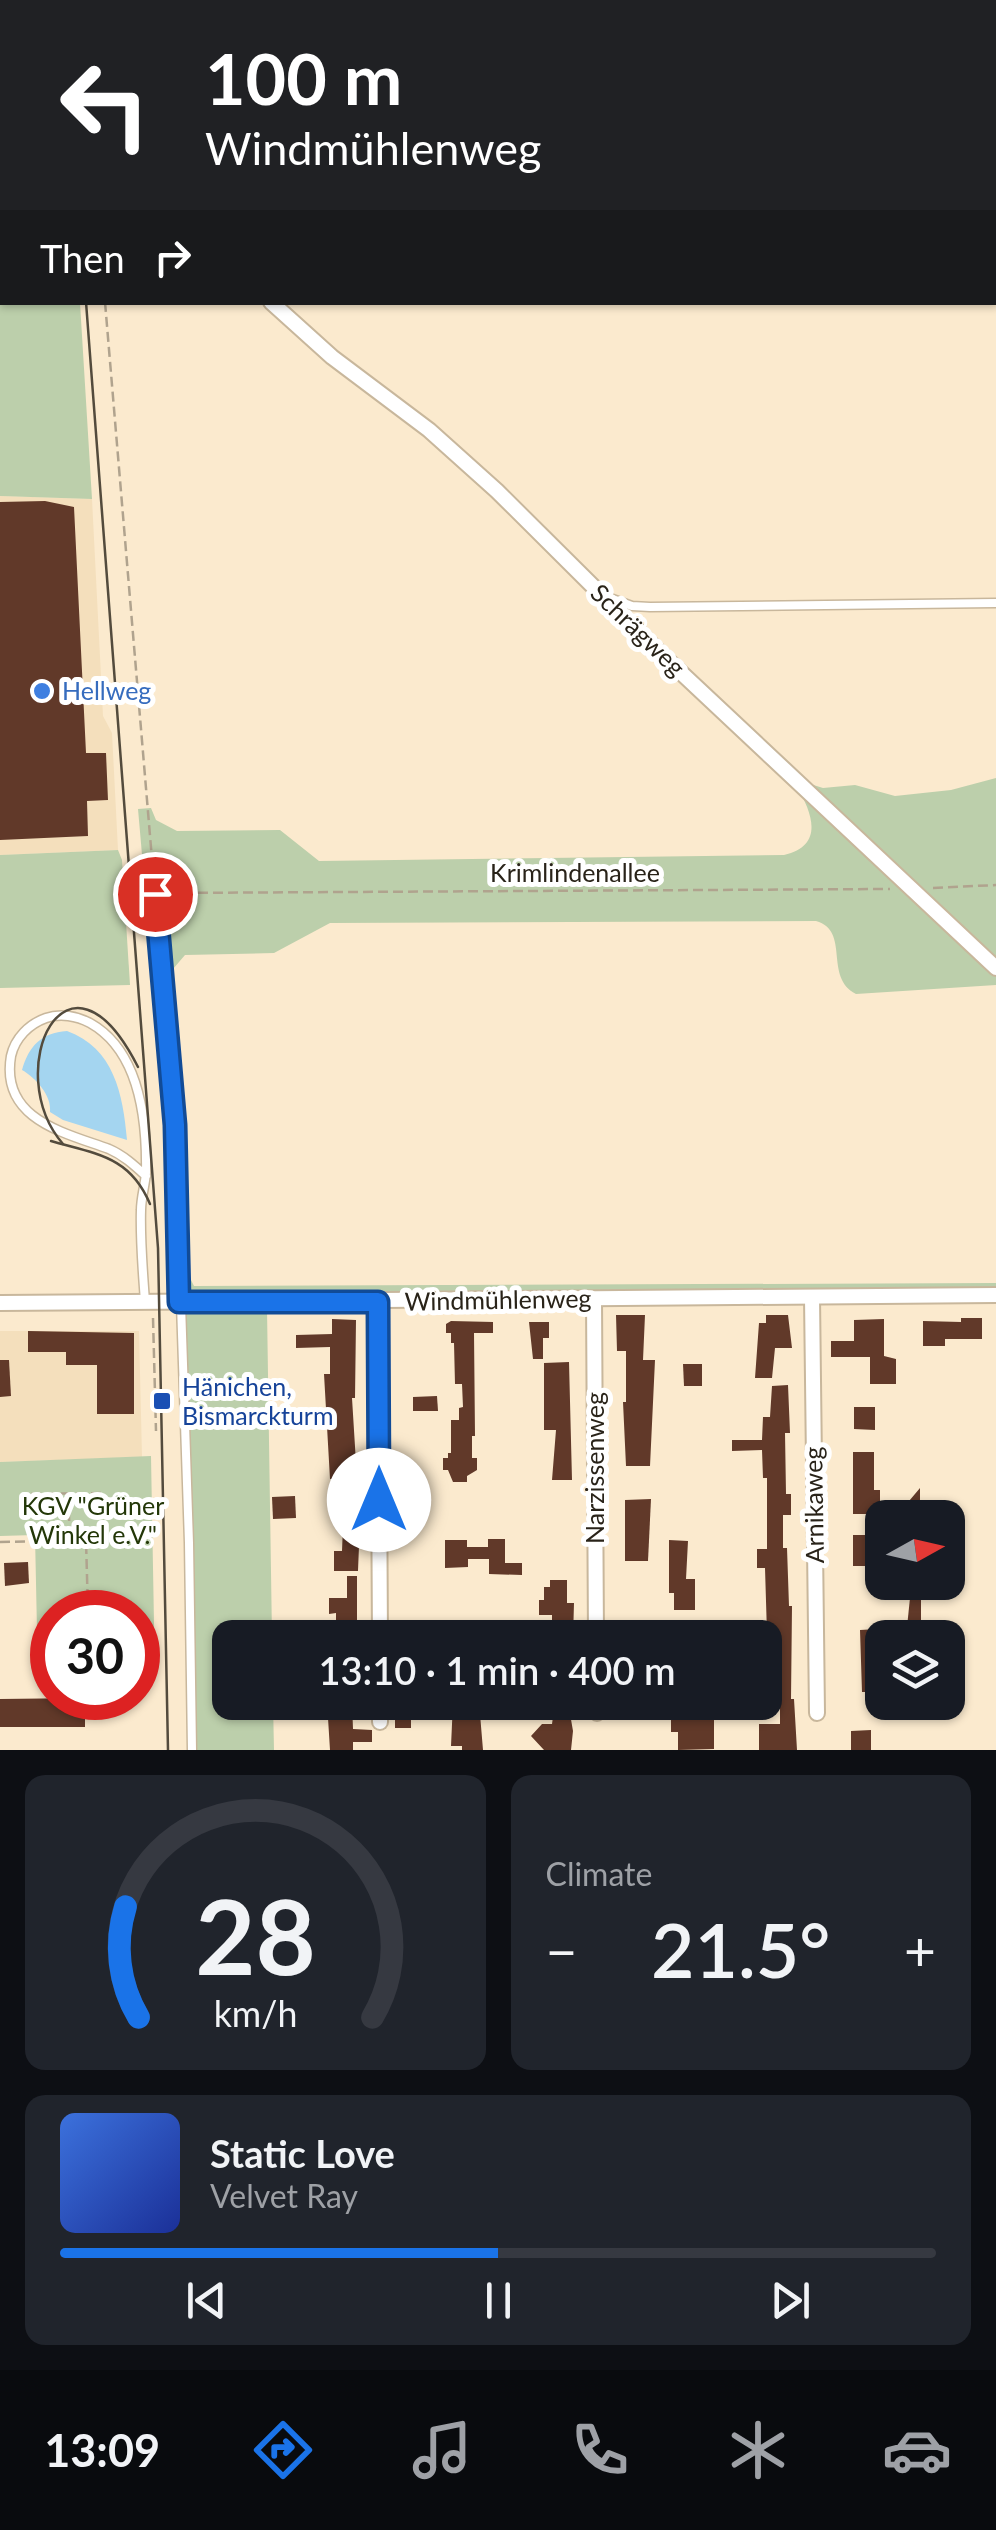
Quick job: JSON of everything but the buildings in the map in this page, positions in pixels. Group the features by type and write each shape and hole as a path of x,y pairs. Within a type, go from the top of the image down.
{"street":[{"name":"Schrägweg","path":"274,305 332,358 429,430 484,478 996,968"},
{"name":"Windmühlenweg","path":"0,1303 996,1295"},
{"name":"Arnikaweg","path":"812,1297 816,1713"},
{"name":"Narzissenweg","path":"594,1299 596,1620"},
{"path":"378,1302 380,1620"}],"lane":[{"path":"603,596 632,606 650,607 996,603"},
{"path":"155,894 175,1125 192,1750"},
{"path":"146,1176 126,1158 54,1132 22,1106 9,1074 16,1040 28,1028 46,1018 64,1015 82,1019 100,1029 117,1046 130,1069 140,1102 146,1176 141,1209 148,1302"}],"path":[{"path":"105,305 155,894"},
{"name":"Krimlindenallee","path":"155,894 913,889 996,885"},
{"path":"148,1302 156,1431"},
{"path":"31,1494 104,1493"},
{"path":"68,1494 70,1540"},
{"path":"0,1542 86,1540 87,1590"}],"shaded area":[{"name":"Hellweg","path":"0,496 92,499 103,716 112,733 118,850 0,855"},
{"path":"0,1331 139,1331 142,1457 0,1462"}],"green space":[{"path":"0,305 80,305 92,499 0,496"},
{"path":"996,778 996,985 856,994 841,977 832,934 816,921 330,923 274,953 185,955 167,976 153,980 138,809 151,808 156,820 177,831 280,830 319,861 784,855 797,851 810,837 810,818 797,787 807,783 823,788 855,785 895,796 951,790"},
{"path":"118,850 122,860 130,985 0,988 0,855"},
{"path":"190,1278 194,1286 996,1283 996,1289 186,1297 184,1280"},
{"path":"267,1309 272,1620 212,1620 212,1720 273,1720 274,1750 194,1750 182,1310"},
{"name":"KGV \"Grüner Winkel e.V.\"","path":"151,1456 153,1590 36,1590 35,1535 0,1536 0,1462"}],"water":[{"path":"67,1031 96,1049 106,1061 119,1090 127,1140 63,1120 50,1112 42,1088 22,1070 37,1042"}],"tram line":[{"path":"86,305 158,1248 168,1750"},
{"path":"63,1144 45,1114 38,1081 40,1051 50,1026 66,1011 87,1010 112,1027 138,1067"},
{"path":"51,1141 97,1154 122,1166 142,1188 150,1204"}],"place":[{"name":"Hellweg","path":"42,691"},
{"name":"Hänichen, Bismarckturm","path":"162,1401"}],"route":[{"path":"155,894 175,1125 179,1302 378,1302 379,1500"}]}
